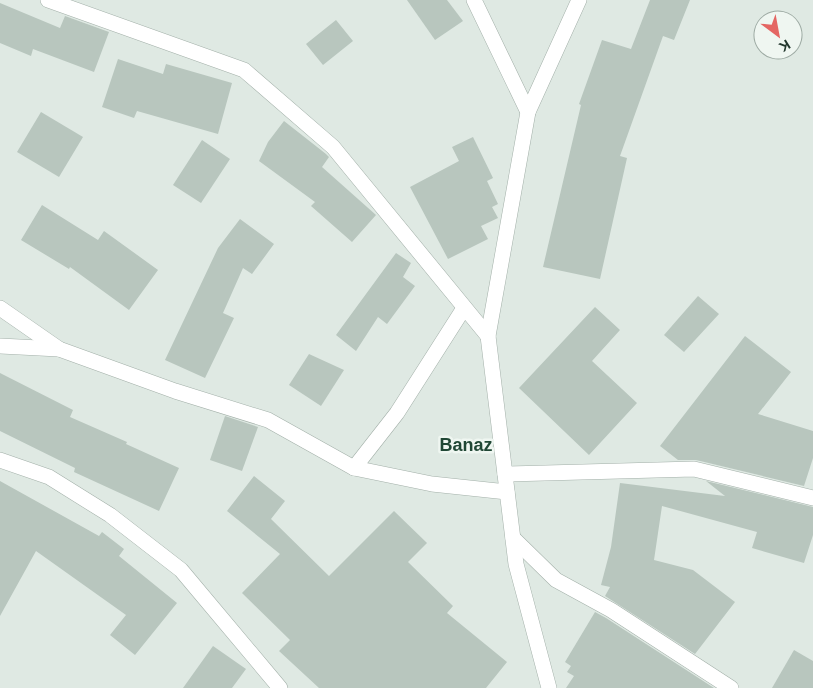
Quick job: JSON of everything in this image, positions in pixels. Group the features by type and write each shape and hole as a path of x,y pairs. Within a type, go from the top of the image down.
{"street":[{"path":"48,0 244,70 333,147 488,336"},
{"path":"474,0 528,112"},
{"path":"549,688 516,564 488,336 528,112 579,0"},
{"path":"0,308 59,350"},
{"path":"354,468 397,413 464,308"},
{"path":"0,346 59,350 175,391 268,420 354,468 432,484 507,492"},
{"path":"0,460 48,477 110,515 181,570 280,688"},
{"path":"505,474 694,469 813,498"},
{"path":"513,538 556,580 611,610 731,688"}],"building":[{"path":"407,0 447,0 463,21 435,40"},
{"path":"650,0 690,0 674,40 663,36 620,156 627,158 600,279 543,267 581,105 579,104 602,40 631,49"},
{"path":"0,3 60,28 65,16 109,32 94,72 33,49 31,56 0,43"},
{"path":"336,20 353,41 323,65 306,44"},
{"path":"118,59 163,74 166,64 232,83 218,134 137,111 134,118 102,107"},
{"path":"41,112 83,137 59,177 17,152"},
{"path":"284,121 329,157 322,167 376,215 352,242 311,206 315,202 259,161 268,142"},
{"path":"473,137 493,178 487,181 498,204 492,207 498,218 481,226 488,239 448,259 410,187 459,161 452,147"},
{"path":"202,140 230,159 201,203 173,185"},
{"path":"42,205 98,240 104,231 158,270 129,310 70,267 69,269 21,240"},
{"path":"240,219 274,244 252,274 243,268 223,313 234,318 205,378 165,360 218,248"},
{"path":"396,253 411,263 403,277 415,286 387,324 378,317 356,351 336,335"},
{"path":"698,296 719,314 684,352 664,335"},
{"path":"595,307 620,330 592,361 637,403 589,455 519,388"},
{"path":"745,336 791,372 758,414 813,431 813,458 804,486 696,460 678,460 660,446"},
{"path":"309,354 344,370 321,406 289,385"},
{"path":"0,373 73,410 70,417 127,442 126,444 179,468 159,511 74,472 75,468 0,431"},
{"path":"225,416 258,427 242,471 210,460"},
{"path":"254,476 285,501 271,519 329,576 394,511 427,543 408,562 453,606 447,613 507,662 486,688 319,688 279,651 290,640 242,593 280,554 227,511"},
{"path":"0,481 99,536 102,532 124,549 119,556 177,603 135,655 110,635 126,615 36,551 0,616"},
{"path":"706,481 813,507 813,535 804,563 752,548 757,532 662,506 654,560 693,570 735,602 695,654 605,596 610,587 601,585 611,547 620,483 725,496"},
{"path":"595,612 714,688 566,688 574,676 567,672 571,666 565,662"},
{"path":"213,646 246,669 232,688 183,688"},
{"path":"794,650 813,661 813,688 772,688"}],"district":[{"name":"Banaz","path":"466,445"}]}
